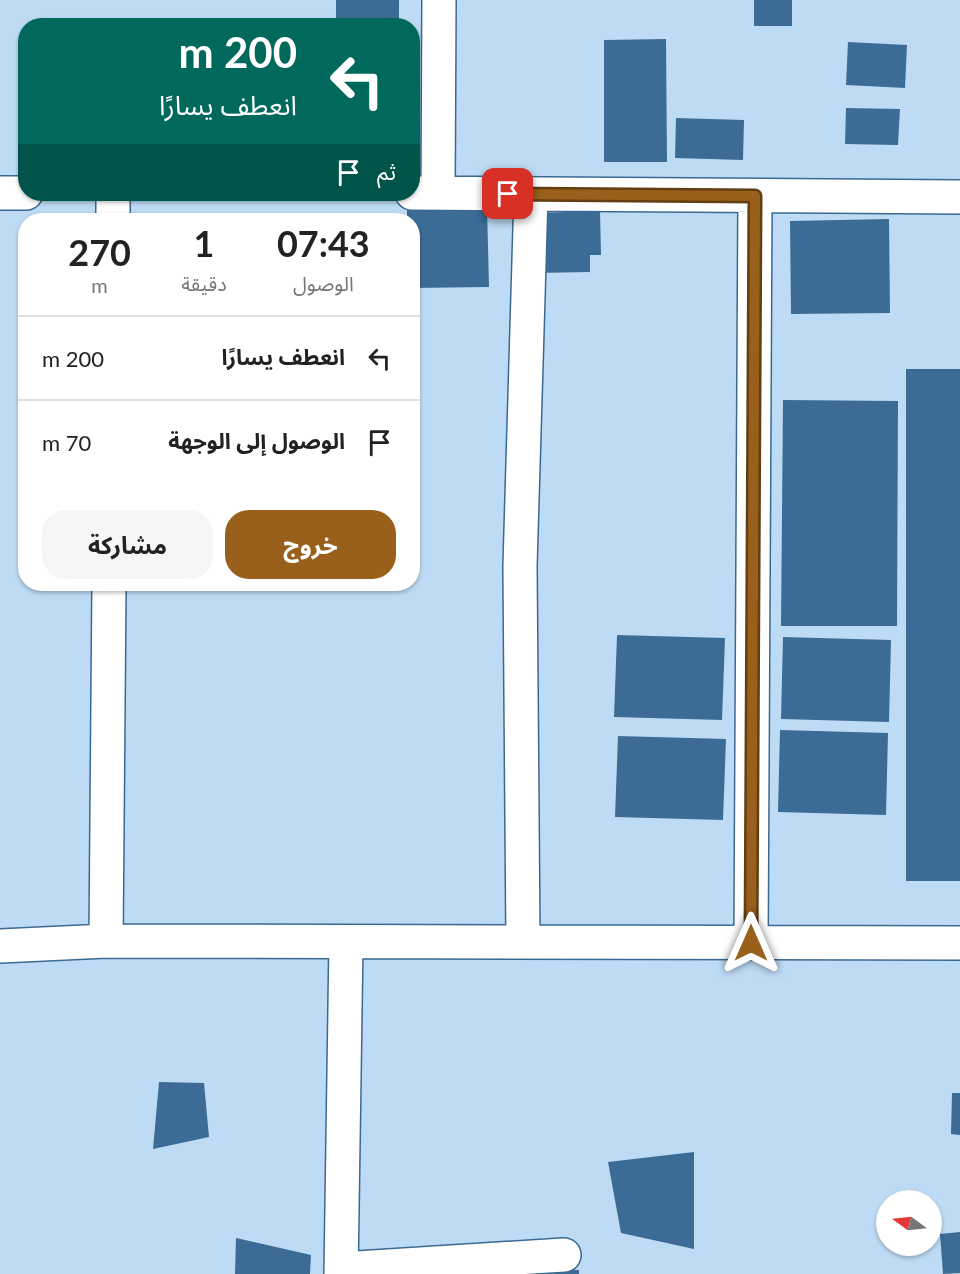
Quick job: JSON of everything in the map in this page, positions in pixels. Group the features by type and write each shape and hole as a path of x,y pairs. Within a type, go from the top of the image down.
{"street":[{"path":"439,0 425,193 960,197"},
{"path":"0,192 18,193"},
{"path":"523,942 520,566 531,194"},
{"path":"751,943 755,196"},
{"path":"106,942 109,591"},
{"path":"0,946 106,942 960,943"},
{"path":"346,942 341,1272 564,1255"}],"building":[{"path":"336,0 399,0 399,18 336,18"},
{"path":"754,0 792,0 792,26 754,26"},
{"path":"666,39 667,162 604,162 604,40"},
{"path":"848,42 907,45 905,88 846,85"},
{"path":"846,108 900,109 898,145 845,144"},
{"path":"676,118 744,120 743,160 675,158"},
{"path":"487,207 489,287 420,288 420,213 407,213 407,209"},
{"path":"600,211 601,255 590,255 590,272 536,273 536,213"},
{"path":"889,219 890,313 791,314 790,221"},
{"path":"906,369 960,369 960,881 906,881"},
{"path":"783,400 898,401 897,626 781,626"},
{"path":"617,635 725,638 722,720 614,717"},
{"path":"783,637 891,640 889,722 781,719"},
{"path":"780,730 888,733 886,815 778,812"},
{"path":"618,736 726,739 723,820 615,817"},
{"path":"159,1082 204,1083 209,1137 153,1149"},
{"path":"952,1093 960,1093 960,1135 951,1134"},
{"path":"694,1152 694,1249 621,1233 608,1162"},
{"path":"960,1232 960,1273 943,1274 942,1234"},
{"path":"236,1238 311,1255 310,1274 235,1274"},
{"path":"513,1268 579,1270 579,1274 513,1274"}],"route":[{"path":"508,194 755,196 751,943"}]}
